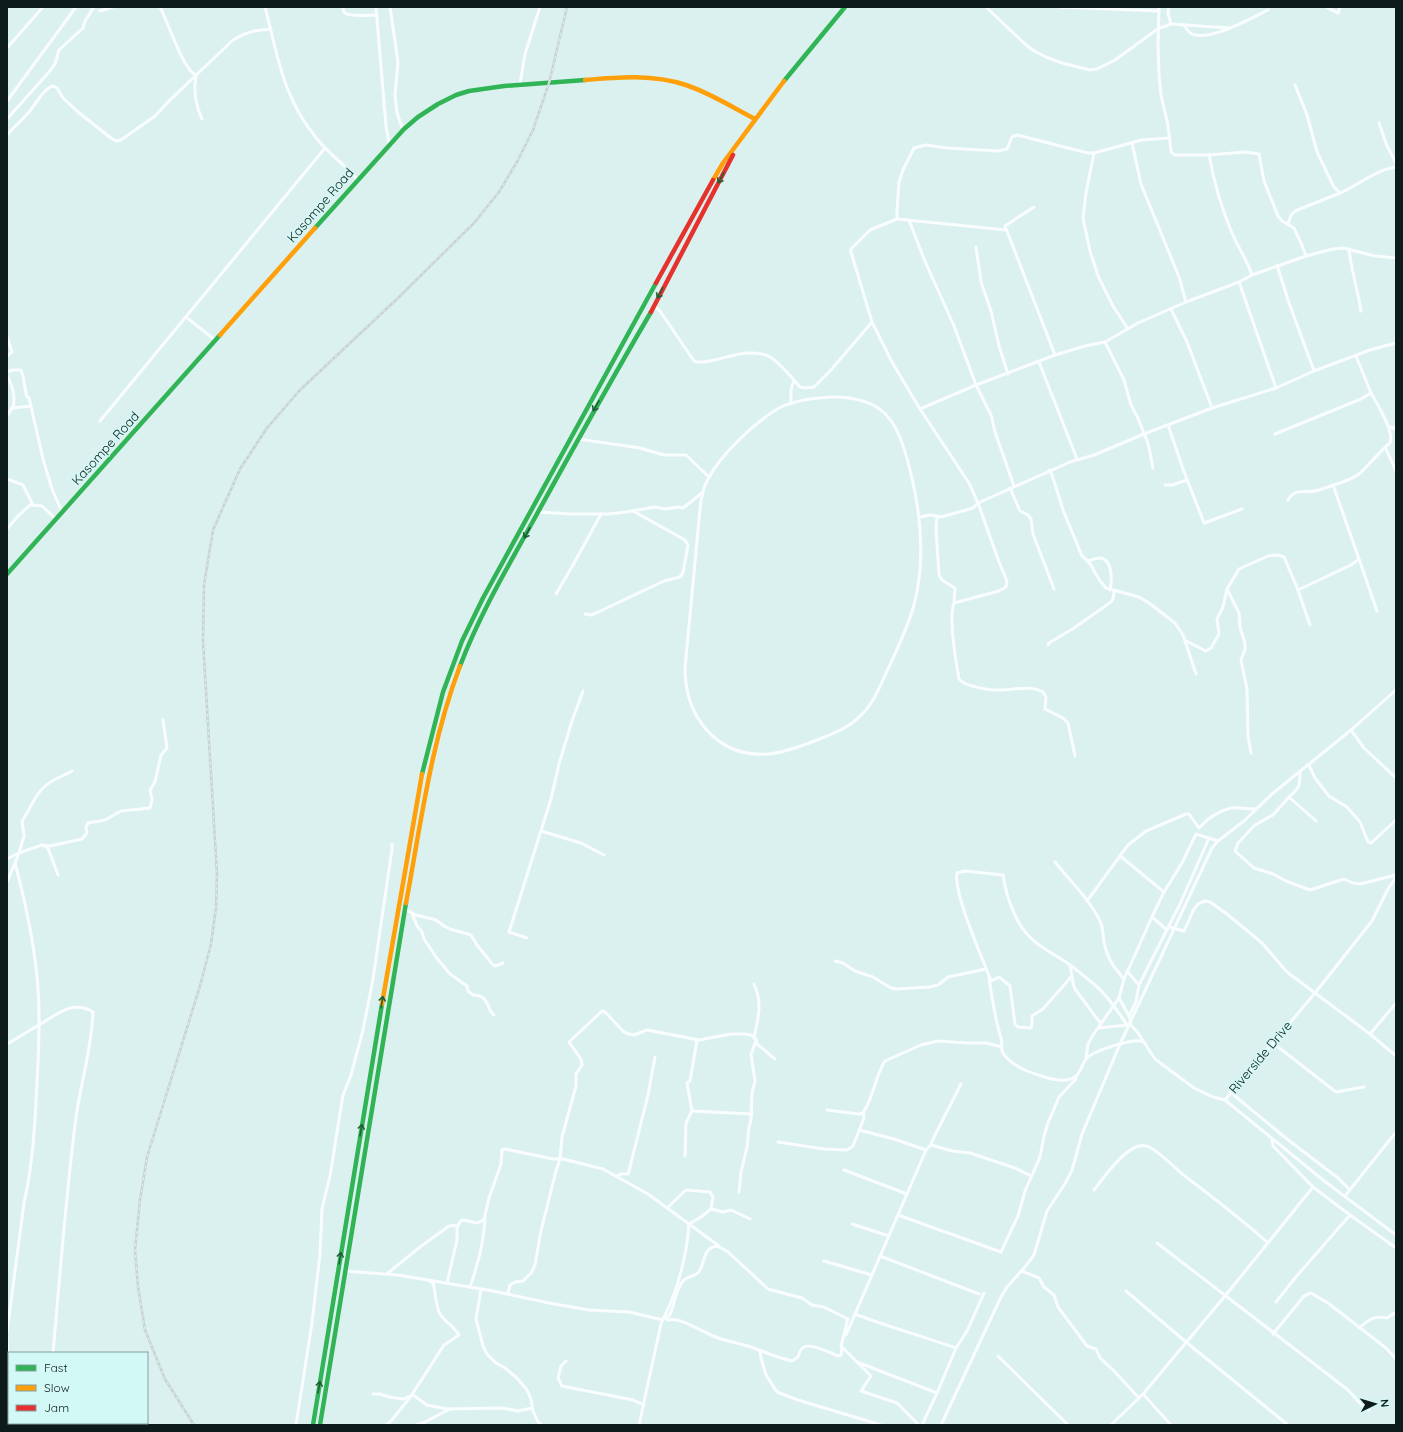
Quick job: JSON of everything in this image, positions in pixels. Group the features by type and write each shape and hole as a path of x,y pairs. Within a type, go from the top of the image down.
{"main road":[{"path":"313,1425 422,770 443,692 462,641 483,598 723,163 802,57 845,7"},
{"name":"Kasompe Road","path":"7,574 334,207 389,143 426,111 445,100 476,90 520,84 645,77 693,88 755,119"},
{"path":"320,1425 432,762 441,724 454,683 470,641 489,602 578,439 654,306 738,144"}],"street":[{"path":"7,48 43,7"},
{"path":"7,102 76,7"},
{"path":"7,119 49,72 55,64 59,50 83,28 85,21 94,7"},
{"path":"100,11 113,7"},
{"path":"160,7 178,51 192,73 196,75"},
{"path":"265,7 287,90 296,108 310,131 357,179"},
{"path":"343,7 343,12 357,16 377,15"},
{"path":"376,7 386,126 389,143"},
{"path":"390,7 398,62 395,95 397,113 403,130"},
{"path":"520,84 525,54 540,7"},
{"path":"986,7 1034,51 1062,63 1090,70 1107,65 1159,28 1171,24 1228,28"},
{"path":"1059,7 1159,9 1159,75 1171,151 1176,155 1209,155 1244,152 1259,154 1264,181 1278,216 1282,221 1294,228 1306,256"},
{"path":"1169,7 1168,13 1171,24"},
{"path":"1326,7 1338,13 1340,7"},
{"path":"1184,25 1190,34 1216,34 1268,10"},
{"path":"7,135 29,112 45,91 53,86 78,112 111,138 116,141 120,140 155,116 233,40 241,35 253,31 271,29"},
{"path":"196,75 194,93 197,107 202,119"},
{"path":"1295,85 1307,115 1317,152 1334,187 1340,193"},
{"path":"1379,123 1387,146 1396,163"},
{"path":"897,219 899,182 912,151 917,146 926,145 946,148 998,151 1007,149 1012,137 1017,134 1094,153 1156,138 1168,138"},
{"path":"1132,143 1141,184 1179,277 1186,302"},
{"path":"100,421 325,148"},
{"path":"1094,153 1086,193 1084,218 1090,251 1098,276 1113,306 1128,329"},
{"path":"1209,155 1216,190 1224,213 1232,234 1248,264 1252,275"},
{"path":"1288,224 1292,213 1295,211 1353,188 1379,171 1396,167"},
{"path":"1034,207 1005,226 1055,355"},
{"path":"954,603 999,591 1008,585 978,503 964,474 951,458 920,409 892,362 872,322 851,248 870,230 897,219 1006,230"},
{"path":"909,220 924,259 954,326 976,385 991,415 995,432 1014,486"},
{"path":"976,247 982,282 1008,374"},
{"path":"920,409 976,385 1055,355 1105,342 1128,329 1186,302 1239,282 1277,265 1333,249 1343,248 1375,256 1396,258"},
{"path":"1349,249 1350,261 1359,295 1361,311"},
{"path":"1277,265 1314,371"},
{"path":"1239,282 1276,388"},
{"path":"654,306 660,311 694,361 701,362 743,354 763,354 776,361 800,387 805,388 814,387 831,370 872,322"},
{"path":"1171,309 1187,342 1212,408"},
{"path":"186,316 215,340"},
{"path":"7,337 12,352 7,356"},
{"path":"1105,342 1124,380 1131,405 1150,449 1153,468"},
{"path":"920,517 930,515 937,517 971,508 978,503 1014,486 1077,459 1094,455 1212,408 1276,388 1314,371 1396,343"},
{"path":"1288,500 1292,494 1297,492 1313,492 1359,474 1392,439 1388,426 1371,393 1356,356"},
{"path":"1039,362 1077,459"},
{"path":"7,416 10,409 13,408 15,400 7,373 13,370 21,370 52,489 62,512"},
{"path":"791,404 791,390 794,380"},
{"path":"1275,434 1361,399 1371,393"},
{"path":"847,397 867,401 883,413 894,424 903,442 914,481 920,517 920,560 918,582 913,607 891,664 876,694 861,716 851,724 800,746 769,754 755,753 733,749 720,742 699,721 687,693 685,668 700,508 702,492 709,477 724,456 749,432 780,408 791,404 822,398 847,397"},
{"path":"13,408 31,406"},
{"path":"1168,425 1204,523 1242,510"},
{"path":"1388,426 1396,429"},
{"path":"578,439 640,448 664,454 686,455 709,477"},
{"path":"1385,447 1396,471"},
{"path":"1050,470 1079,552 1106,588 1133,595 1149,603 1177,626 1186,641 1196,674"},
{"path":"7,479 23,485 33,505"},
{"path":"1165,485 1172,485 1187,480"},
{"path":"1333,485 1377,611"},
{"path":"1010,488 1021,513 1028,515 1031,519 1033,536 1054,589"},
{"path":"538,512 601,514 652,508 683,508 702,492"},
{"path":"7,529 28,507 33,505 42,506 56,519"},
{"path":"585,614 594,614 664,581 680,577 683,573 688,546 685,540 633,511"},
{"path":"556,594 601,514"},
{"path":"937,517 936,530 939,575 942,580 955,588 952,612 953,634 960,681 968,685 994,690 1029,688 1041,691 1046,696 1046,710 1063,718 1068,723 1075,756"},
{"path":"1186,641 1206,651 1211,648 1220,634 1217,619 1223,607 1227,588 1239,569 1268,556 1278,555 1284,557 1298,590 1310,625"},
{"path":"1087,561 1100,558 1105,560 1112,572 1110,590"},
{"path":"1298,590 1351,565 1359,559"},
{"path":"1227,588 1239,613 1240,627 1245,643 1245,649 1241,660 1247,689 1248,736 1251,753"},
{"path":"1048,645 1110,602 1113,599 1114,592 1117,591"},
{"path":"941,1425 1001,1297 1009,1284 1034,1255 1048,1208 1066,1182 1072,1170 1082,1134 1120,1044 1211,851 1218,841 1244,821 1256,809 1351,730 1396,690"},
{"path":"527,938 509,932 551,799 565,743 583,691"},
{"path":"7,859 19,853 42,846 50,846 82,839 87,833 86,828 88,823 105,820 121,810 150,808 152,800 150,790 155,782 161,755 168,748 163,720"},
{"path":"1351,730 1364,748 1396,778"},
{"path":"1309,765 1315,778 1329,796 1347,807 1360,822 1369,843 1396,820"},
{"path":"7,882 19,853 24,836 22,821 35,798 45,786 72,771"},
{"path":"1300,773 1300,786 1273,815 1255,825 1238,843 1235,850 1254,868 1273,874 1286,881 1310,890 1344,879 1360,884 1396,876"},
{"path":"1289,797 1316,821"},
{"path":"1087,901 1128,845 1142,834 1182,815 1189,814 1199,828 1208,819 1229,809 1256,809"},
{"path":"541,831 581,843 604,855"},
{"path":"898,1215 1001,1252 1018,1216 1024,1191 1038,1161 1044,1136 1059,1098 1075,1080 1086,1058 1088,1044 1119,998 1124,979 1164,892 1182,863 1196,834 1218,841"},
{"path":"1129,1024 1129,1016 1136,1002 1139,985 1184,897 1209,838"},
{"path":"296,1425 312,1324 320,1254 322,1209 330,1176 343,1095 351,1076 363,1030 373,979 392,844"},
{"path":"42,846 48,848 58,875"},
{"path":"1120,856 1164,892"},
{"path":"1055,862 1087,901 1102,925 1105,946 1111,964 1124,979"},
{"path":"7,1332 24,1203 28,1185 35,1124 40,1024 34,956 26,903 15,863"},
{"path":"1072,977 1043,1009 1032,1016 1031,1028 1018,1027 1015,1024 1010,986 999,977 991,981 972,932 959,893 956,878 959,871 1003,875 1009,898 1025,932 1035,942 1095,985 1114,1005 1155,1059 1188,1085 1200,1092 1225,1100"},
{"name":"Riverside Drive","path":"1396,876 1388,888 1372,921 1315,993 1230,1092 1225,1100 1357,1207 1396,1235"},
{"path":"1152,918 1168,928 1184,930 1198,904 1205,901 1210,902 1262,943 1287,972 1370,1034 1396,1056"},
{"path":"406,909 412,913 436,920 450,929 471,934 477,945 493,965 496,966 503,963"},
{"path":"412,913 424,939 450,974 466,986 473,995 478,995 486,1001 494,1015"},
{"path":"836,961 843,963 855,971 873,977 890,988 896,989 930,988 937,986 948,977 987,970"},
{"path":"1070,966 1076,991 1101,1024"},
{"path":"987,970 998,1030 1002,1040 1003,1053 1014,1064 1048,1078 1065,1081 1077,1075"},
{"path":"1127,972 1139,985"},
{"path":"739,1192 741,1172 747,1147 752,1114 752,1093 755,1081 752,1054 760,1008 758,994 754,984"},
{"path":"1119,998 1129,1016"},
{"path":"1370,1034 1396,1003"},
{"path":"7,1044 58,1012 74,1007 93,1012 89,1048 76,1115 66,1204 53,1352"},
{"path":"508,1293 510,1286 515,1282 523,1281 531,1273 535,1265 541,1231 560,1159 562,1137 576,1086 576,1074 582,1065 581,1059 569,1042 602,1011 606,1012 624,1032 634,1035 647,1030 697,1040 731,1034 744,1034 755,1038"},
{"path":"1098,1028 1129,1024"},
{"path":"755,1038 757,1044 775,1059"},
{"path":"685,1156 686,1123 692,1110 687,1084 690,1081 697,1040"},
{"path":"1086,1058 1095,1053 1134,1040 1143,1042"},
{"path":"778,1142 824,1149 847,1150 853,1146 864,1118 863,1113 872,1097 882,1066 890,1057 921,1044 938,1041 986,1043 1002,1047"},
{"path":"1273,1042 1336,1092 1364,1087"},
{"path":"617,1176 620,1174 628,1174 648,1095 655,1057"},
{"path":"842,1347 926,1150 931,1145 961,1084"},
{"path":"1230,1092 1287,1139 1338,1178 1350,1190"},
{"path":"692,1110 752,1114"},
{"path":"827,1110 859,1114 863,1113"},
{"path":"859,1130 894,1139 926,1150"},
{"path":"1345,1196 1396,1132"},
{"path":"1392,1138 1396,1141"},
{"path":"1272,1139 1273,1146 1313,1187 1396,1248"},
{"path":"931,1145 952,1151 970,1153 1015,1168 1031,1176"},
{"path":"1094,1190 1125,1154 1133,1148 1144,1146 1157,1153 1239,1217 1267,1242"},
{"path":"345,1271 387,1274 424,1279 447,1283 470,1287 508,1293 548,1303 589,1310 625,1311 668,1320 671,1319 682,1321 712,1336 792,1361 798,1357 800,1350 803,1347 809,1345 838,1356 841,1355 848,1319 824,1307 812,1305 802,1298 768,1289 721,1248 689,1224 648,1194 604,1169 510,1150 502,1150 501,1164 489,1198 484,1219 480,1222 462,1220 458,1225 447,1283"},
{"path":"844,1170 907,1194"},
{"path":"1111,1425 1143,1394 1313,1187"},
{"path":"667,1208 686,1190 710,1192 713,1197 711,1209 689,1224"},
{"path":"711,1209 723,1212 731,1210 750,1219"},
{"path":"470,1287 477,1265 484,1231 485,1214"},
{"path":"1276,1302 1294,1278 1350,1215"},
{"path":"640,1425 651,1365 661,1324 669,1308 677,1283 685,1253 689,1224"},
{"path":"852,1224 889,1236"},
{"path":"387,1274 449,1226 458,1225"},
{"path":"1157,1243 1273,1334 1348,1390 1369,1410"},
{"path":"663,1319 669,1316 678,1291 684,1280 697,1275 700,1271 706,1253 713,1247 721,1248"},
{"path":"880,1256 979,1294"},
{"path":"824,1261 872,1275"},
{"path":"1022,1270 1039,1278 1044,1287 1054,1295 1058,1307 1087,1346 1096,1349 1100,1358 1139,1398"},
{"path":"386,1425 391,1421 410,1396 444,1345 459,1335 440,1313 437,1306 433,1283 424,1279"},
{"path":"482,1289 476,1319 483,1346 487,1354 496,1364 505,1368 517,1378 527,1390 531,1399 532,1408 538,1422 542,1425"},
{"path":"1126,1291 1288,1425"},
{"path":"1273,1334 1304,1296 1311,1292 1386,1348 1396,1359"},
{"path":"842,1347 871,1376 861,1391 896,1403 921,1425 938,1393 956,1348 967,1331 984,1293"},
{"path":"1359,1328 1373,1317 1387,1318 1396,1312"},
{"path":"855,1314 883,1325 956,1348"},
{"path":"7,1337 8,1358"},
{"path":"760,1350 766,1375 777,1392 798,1400 881,1425"},
{"path":"998,1356 1068,1425"},
{"path":"566,1361 562,1366 558,1378 562,1386 633,1400 644,1405"},
{"path":"856,1361 938,1393"},
{"path":"373,1394 404,1399 413,1395 428,1405 450,1409 502,1408 518,1410 532,1408"},
{"path":"1143,1394 1171,1425"},
{"path":"416,1425 450,1409"}],"railway":[{"path":"194,1425 165,1379 145,1330 138,1287 135,1250 140,1200 147,1157 200,986 211,944 216,907 217,874 203,641 204,585 213,530 240,469 267,428 300,390 398,298 474,223 499,192 517,162 533,130 549,83 567,7"}],"traffic: fast":[{"path":"784,81 845,7"},
{"path":"315,228 404,129 418,117 438,104 456,95 469,91 504,86 585,80"},
{"path":"422,774 443,692 462,641 483,598 656,283"},
{"path":"460,666 484,611 651,312"},
{"path":"7,574 220,335"},
{"path":"320,1425 406,903"},
{"path":"313,1425 382,1004"}],"traffic: slow":[{"path":"585,80 636,77 661,79 686,85 704,92 755,119"},
{"path":"713,180 723,163 784,81"},
{"path":"220,335 315,228"},
{"path":"406,903 434,753 441,724 460,666"},
{"path":"382,1004 422,774"}],"traffic: jam":[{"path":"651,312 733,155"},
{"path":"656,283 713,180"}]}
